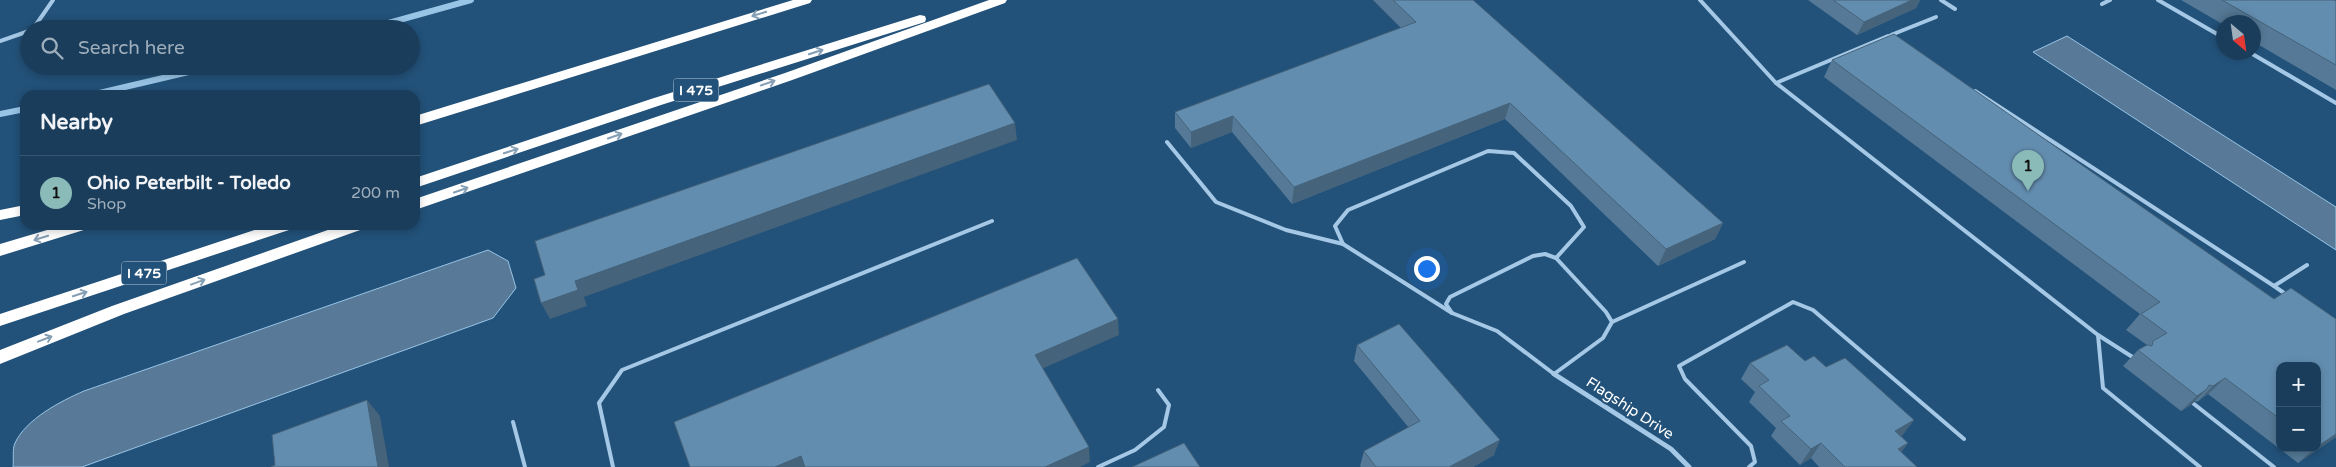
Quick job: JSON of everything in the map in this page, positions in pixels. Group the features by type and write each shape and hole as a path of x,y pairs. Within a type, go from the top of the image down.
{"highway":[{"path":"420,119 806,0"},
{"name":"I 475","path":"420,181 656,102 977,0"},
{"path":"420,204 790,76 1001,0"},
{"path":"420,111 655,47"},
{"path":"0,215 20,211"},
{"path":"0,250 66,230"},
{"name":"I 475","path":"0,320 272,230"},
{"path":"0,357 118,310 344,230"}],"street":[{"name":"Flagship Drive","path":"1554,374 1670,450 1689,467"}],"lane":[{"path":"39,20 53,0"},
{"path":"1700,0 1776,83 2098,335 2135,359"},
{"path":"1941,0 1955,9"},
{"path":"2102,4 2110,0"},
{"path":"2158,0 2216,33"},
{"path":"1776,83 1936,17"},
{"path":"0,41 20,35"},
{"path":"1890,35 1898,41"},
{"path":"2261,59 2336,103"},
{"path":"1974,90 2290,297"},
{"path":"1167,142 1216,202 1286,230 1343,244 1452,313 1497,331 1554,374 1603,338 1612,322 1744,262"},
{"path":"1343,244 1335,226 1348,210 1488,151 1514,154 1571,206 1584,227 1556,258"},
{"path":"614,467 599,403 622,370 992,221"},
{"path":"1452,313 1446,304 1450,297 1533,256 1545,254 1556,258 1606,312 1612,322"},
{"path":"2274,286 2307,265"},
{"path":"1749,467 1755,462 1751,446 1685,379 1679,366 1793,302 1813,310 1964,439"},
{"path":"2098,335 2103,388 2200,467"},
{"path":"1098,467 1135,450 1164,427 1169,405 1158,390"},
{"path":"2194,404 2274,467"},
{"path":"513,422 525,467"}],"water":[{"path":"2067,36 2336,207 2336,250 2033,52"},
{"path":"488,250 508,261 516,288 493,318 82,467 13,467 14,445 20,434 45,412 75,395"}],"building":[{"path":"1393,0 1473,0 1723,223 1666,249 1510,103 1294,187 1233,116 1191,132 1175,112 1416,22"},
{"path":"1833,0 1912,0 1864,22"},
{"path":"2222,0 2336,1 2336,65 2261,22 2261,15 2248,15"},
{"path":"1894,34 2274,299 2291,288 2336,319 2336,434 2321,444 2321,362 2276,362 2276,416 2225,378 2213,386 2209,385 2207,389 2197,396 2138,350 2147,345 2152,346 2153,341 2167,333 2141,314 2160,302 1832,60"},
{"path":"989,84 1015,123 575,281 578,290 541,303 534,279 545,275 535,241"},
{"path":"1077,258 1118,319 1035,355 1089,447 1045,467 805,467 801,456 775,467 690,467 674,422"},
{"path":"1399,324 1500,440 1449,467 1376,467 1364,451 1420,421 1357,345"},
{"path":"1787,345 1805,361 1814,356 1826,367 1845,358 1914,420 1895,431 1908,443 1898,449 1917,467 1845,467 1821,443 1811,449 1781,421 1790,416 1759,386 1769,380 1750,363"},
{"path":"367,400 378,467 271,467 275,465 272,435"},
{"path":"1184,443 1200,467 1132,467"}],"waterway":[{"path":"399,20 471,0"},
{"path":"112,90 176,75"},
{"path":"0,114 20,110"}],"place":[{"name":"Ohio Peterbilt - Toledo","path":"2028,191"}]}
